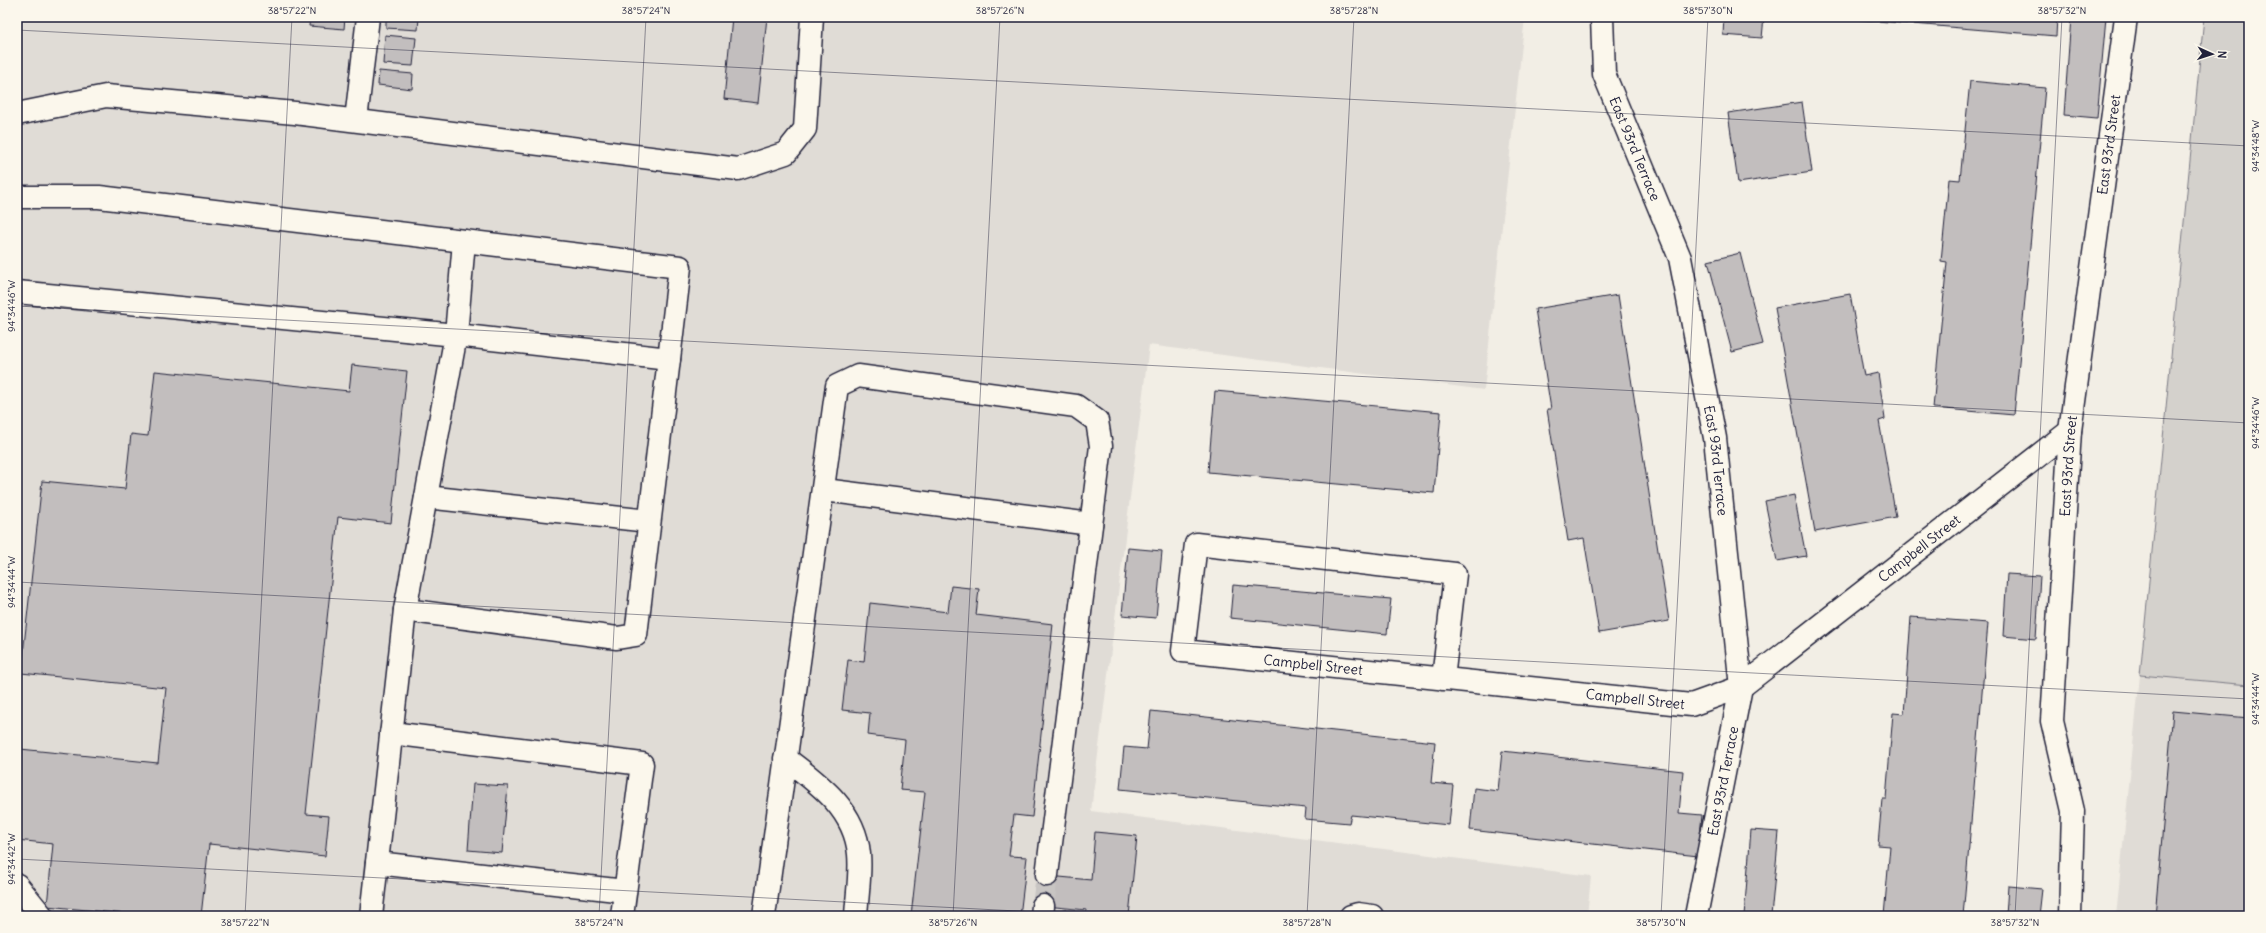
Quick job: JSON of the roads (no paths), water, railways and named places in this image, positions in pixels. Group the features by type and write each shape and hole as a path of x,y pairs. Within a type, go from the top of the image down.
{"street":[{"path":"356,120 368,17"},
{"path":"17,114 106,96 356,120 738,169 786,153 805,128 812,17"},
{"name":"East 93rd Terrace","path":"1602,17 1604,74 1680,258 1715,438 1741,688 1696,916"},
{"name":"East 93rd Street","path":"2070,916 2073,811 2052,721 2070,431 2126,17"},
{"path":"17,197 99,197 680,267 636,636 617,638 405,610"},
{"path":"371,916 405,610 456,335 464,241"},
{"path":"17,292 456,335 668,359"},
{"path":"764,916 785,758 824,490 837,386 858,376 1076,406 1097,421 1101,446 1047,875"},
{"name":"Campbell Street","path":"1443,679 1455,574 1196,544 1183,651 1443,679 1691,705 1741,688 2070,431"},
{"path":"824,490 1091,524"},
{"path":"426,497 649,521"},
{"path":"391,733 642,764 622,916"},
{"path":"785,758 826,789 851,821 859,854 856,916"},
{"path":"377,863 625,891"},
{"path":"17,885 42,916"},
{"path":"1351,916 1358,914 1372,916"}],"tunnel":[{"path":"1043,906 1047,875"}]}
